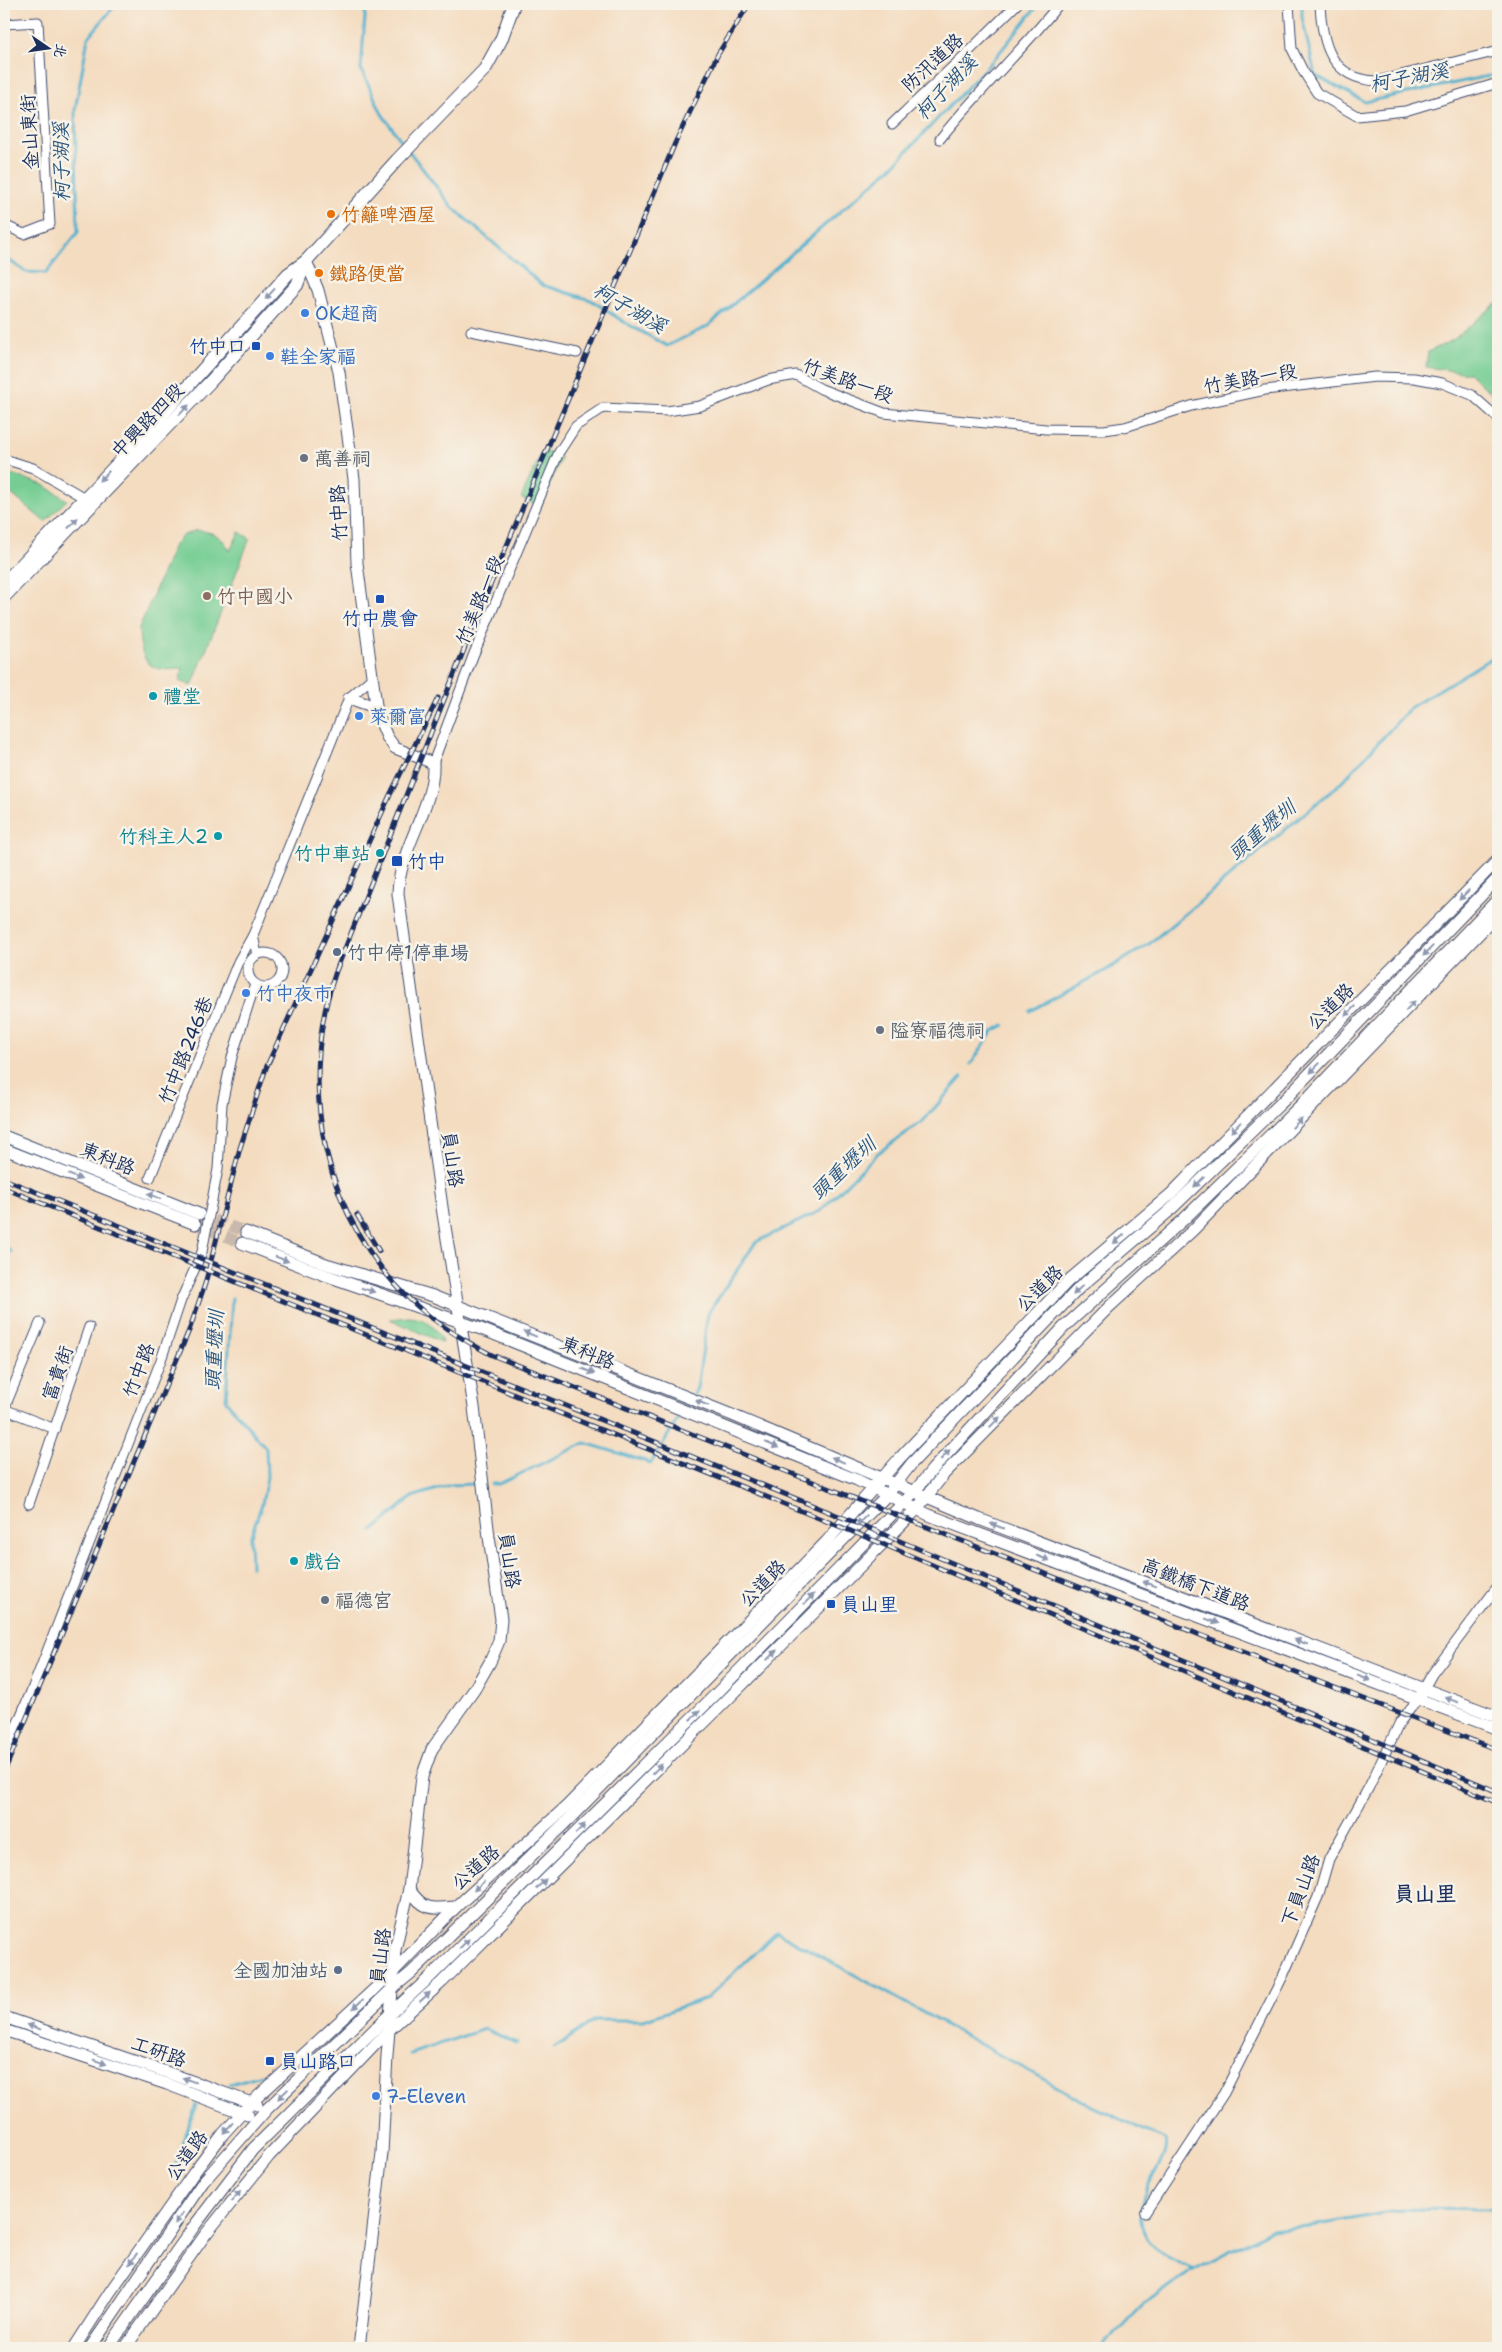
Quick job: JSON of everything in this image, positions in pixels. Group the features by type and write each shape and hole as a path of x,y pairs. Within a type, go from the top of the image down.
{"main road":[{"name":"中興路四段","path":"4,583 210,382 296,285 306,262 397,160 484,68 501,40 514,4"},
{"name":"中興路四段","path":"4,597 88,500"}],"street":[{"name":"防汛道路","path":"892,124 1017,4"},
{"path":"940,139 966,106 996,77 1059,4"},
{"path":"1289,4 1292,49 1303,71 1317,93 1357,116 1405,111 1498,83"},
{"path":"1320,4 1321,31 1328,49 1340,68 1352,77 1376,81 1498,51"},
{"name":"金山東街","path":"4,24 38,22 50,224 24,234 4,225"},
{"name":"竹中路","path":"306,262 318,290 339,372 354,479 357,563 377,713 387,737 395,748 433,763"},
{"path":"471,331 577,353"},
{"name":"竹美路一段","path":"433,763 473,656 559,452 576,426 603,408 667,411 700,406 768,380 796,375 821,389 884,413 1046,429 1104,430 1125,427 1191,406 1265,390 1375,376 1414,378 1442,383 1472,395 1498,418"},
{"path":"4,459 33,468 88,500"},
{"path":"257,955 253,935 349,698 372,678"},
{"path":"349,698 372,706 377,713"},
{"name":"員山路","path":"359,2348 382,2153 388,2030 394,1987 396,1950 409,1889 422,1776 432,1749 474,1690 490,1662 499,1641 501,1619 461,1321 398,894 402,862 432,783 433,763"},
{"name":"公道路","path":"90,2348 203,2182 267,2109 411,1973 570,1810 827,1541 879,1484 898,1459 1068,1281 1171,1194 1498,860"},
{"name":"公道路","path":"74,2348 110,2292 187,2182 242,2112 394,1971 456,1907 570,1810 838,1546 887,1495 912,1463 1080,1287 1168,1212 1278,1105 1498,878"},
{"path":"108,2348 244,2160 284,2116 390,2013 429,1978 855,1553 914,1492 1065,1326 1182,1220 1299,1107 1498,899"},
{"path":"124,2348 194,2251 265,2161 291,2132 338,2086 388,2030 449,1975 916,1510 944,1474 1109,1307 1192,1230 1498,914"},
{"name":"竹中路246巷","path":"150,1178 238,962 253,935"},
{"path":"267,953 276,956 283,970 279,980 271,987 260,987 255,984 250,978 248,969 251,961 257,955 267,953"},
{"name":"竹中路","path":"4,1755 162,1360 181,1300 202,1252 218,1168 222,1104 232,1056 255,984"},
{"name":"東科路","path":"4,1136 197,1219 4,1149"},
{"name":"東科路","path":"729,1421 668,1403 461,1321 322,1274 244,1238 432,1296 672,1392 729,1421 879,1484 887,1495 916,1510"},
{"path":"4,1409 40,1322"},
{"name":"富貴街","path":"29,1504 89,1327"},
{"name":"富貴街","path":"4,1409 55,1428"},
{"name":"高鐵橋下道路","path":"879,1484 895,1484 1421,1694 1498,1729"},
{"name":"高鐵橋下道路","path":"916,1510 1421,1694 1498,1717"},
{"path":"827,1541 838,1546"},
{"path":"855,1553 867,1558"},
{"name":"下員山路","path":"1144,2213 1224,2093 1283,1976 1318,1897 1329,1859 1369,1787 1400,1722 1457,1639 1498,1586"},
{"path":"409,1889 421,1905 434,1909 456,1907"},
{"name":"工研路","path":"4,2017 169,2073 300,2123"},
{"name":"工研路","path":"4,2030 167,2084 291,2132"},
{"path":"183,2242 194,2251"}],"green space":[{"path":"1498,302 1498,399 1469,373 1426,367 1428,352 1453,340"},
{"path":"543,450 561,458 540,507 521,498"},
{"path":"4,472 44,485 67,500 45,522 4,488"},
{"path":"196,530 216,535 224,541 230,551 239,532 250,538 192,686 179,681 183,668 162,669 148,663 141,649 139,628 174,545 182,536"},
{"path":"409,1317 421,1319 430,1324 443,1343 390,1319"}],"waterway":[{"name":"柯子湖溪","path":"4,257 26,272 46,273 78,232 75,110 88,38 116,4"},
{"name":"柯子湖溪","path":"366,4 361,69 382,114 405,146"},
{"name":"柯子湖溪","path":"409,151 452,207 542,285 591,300 624,322 667,346 708,326 893,166 995,58 1039,4"},
{"name":"柯子湖溪","path":"1302,4 1302,17 1315,75 1365,102 1498,74"},
{"name":"頭重壢圳","path":"1030,1011 1105,971 1149,944 1342,782 1411,707 1498,654"},
{"name":"頭重壢圳","path":"971,1064 993,1031 1004,1025"},
{"name":"頭重壢圳","path":"693,1396 697,1388 708,1313 756,1242 820,1211 878,1153 923,1121 962,1077"},
{"name":"頭重壢圳","path":"4,1245 11,1252"},
{"name":"頭重壢圳","path":"232,1298 226,1401 266,1448 267,1477 262,1504 250,1538 251,1567"},
{"name":"頭重壢圳","path":"492,1484 499,1484 585,1443 651,1463 689,1401"},
{"name":"頭重壢圳","path":"373,1531 412,1497 450,1485 474,1484"},
{"path":"554,2048 595,2020 643,2020 707,1998 777,1932 1092,2106 1165,2140 1164,2154 1145,2194 1141,2209 1141,2223 1145,2235 1153,2245 1178,2263 1195,2270"},
{"path":"410,2054 484,2029 517,2043"},
{"path":"230,2084 261,2075"},
{"path":"173,2172 196,2105"},
{"path":"1101,2348 1143,2304 1195,2270 1271,2230 1317,2225 1414,2208 1498,2209"}],"tunnel":[{"path":"199,1214 246,1232"},
{"path":"195,1224 242,1243"}],"railway":[{"path":"749,4 718,54 675,143 477,617 336,971 324,1015 319,1060 319,1106 326,1150 339,1193 359,1234 384,1272 416,1305 434,1320 462,1339 492,1355 1309,1678 1498,1750"},
{"path":"4,1772 190,1328 205,1284 240,1148 266,1068 390,795 438,698"},
{"path":"4,1179 876,1531 1498,1792"},
{"path":"4,1188 873,1540 1498,1803"},
{"path":"357,1215 379,1251"}],"place":[{"name":"竹籬啤酒屋","path":"331,214"},
{"name":"鐵路便當","path":"319,273"},
{"name":"OK超商","path":"305,313"},
{"name":"竹中口","path":"256,346"},
{"name":"鞋全家福","path":"270,356"},
{"name":"萬善祠","path":"304,458"},
{"name":"竹中國小","path":"207,596"},
{"name":"竹中農會","path":"380,599"},
{"name":"禮堂","path":"153,696"},
{"name":"萊爾富","path":"359,716"},
{"name":"竹科主人2","path":"218,836"},
{"name":"竹中車站","path":"380,853"},
{"name":"竹中","path":"397,861"},
{"name":"竹中停1停車場","path":"337,952"},
{"name":"竹中夜市","path":"246,993"},
{"name":"隘寮福德祠","path":"880,1030"},
{"name":"戲台","path":"294,1561"},
{"name":"福德宮","path":"325,1600"},
{"name":"員山里","path":"831,1604"},
{"name":"全國加油站","path":"338,1970"},
{"name":"員山路口","path":"270,2061"},
{"name":"7-Eleven","path":"376,2096"}],"district":[{"name":"員山里","path":"1425,1894"}]}
